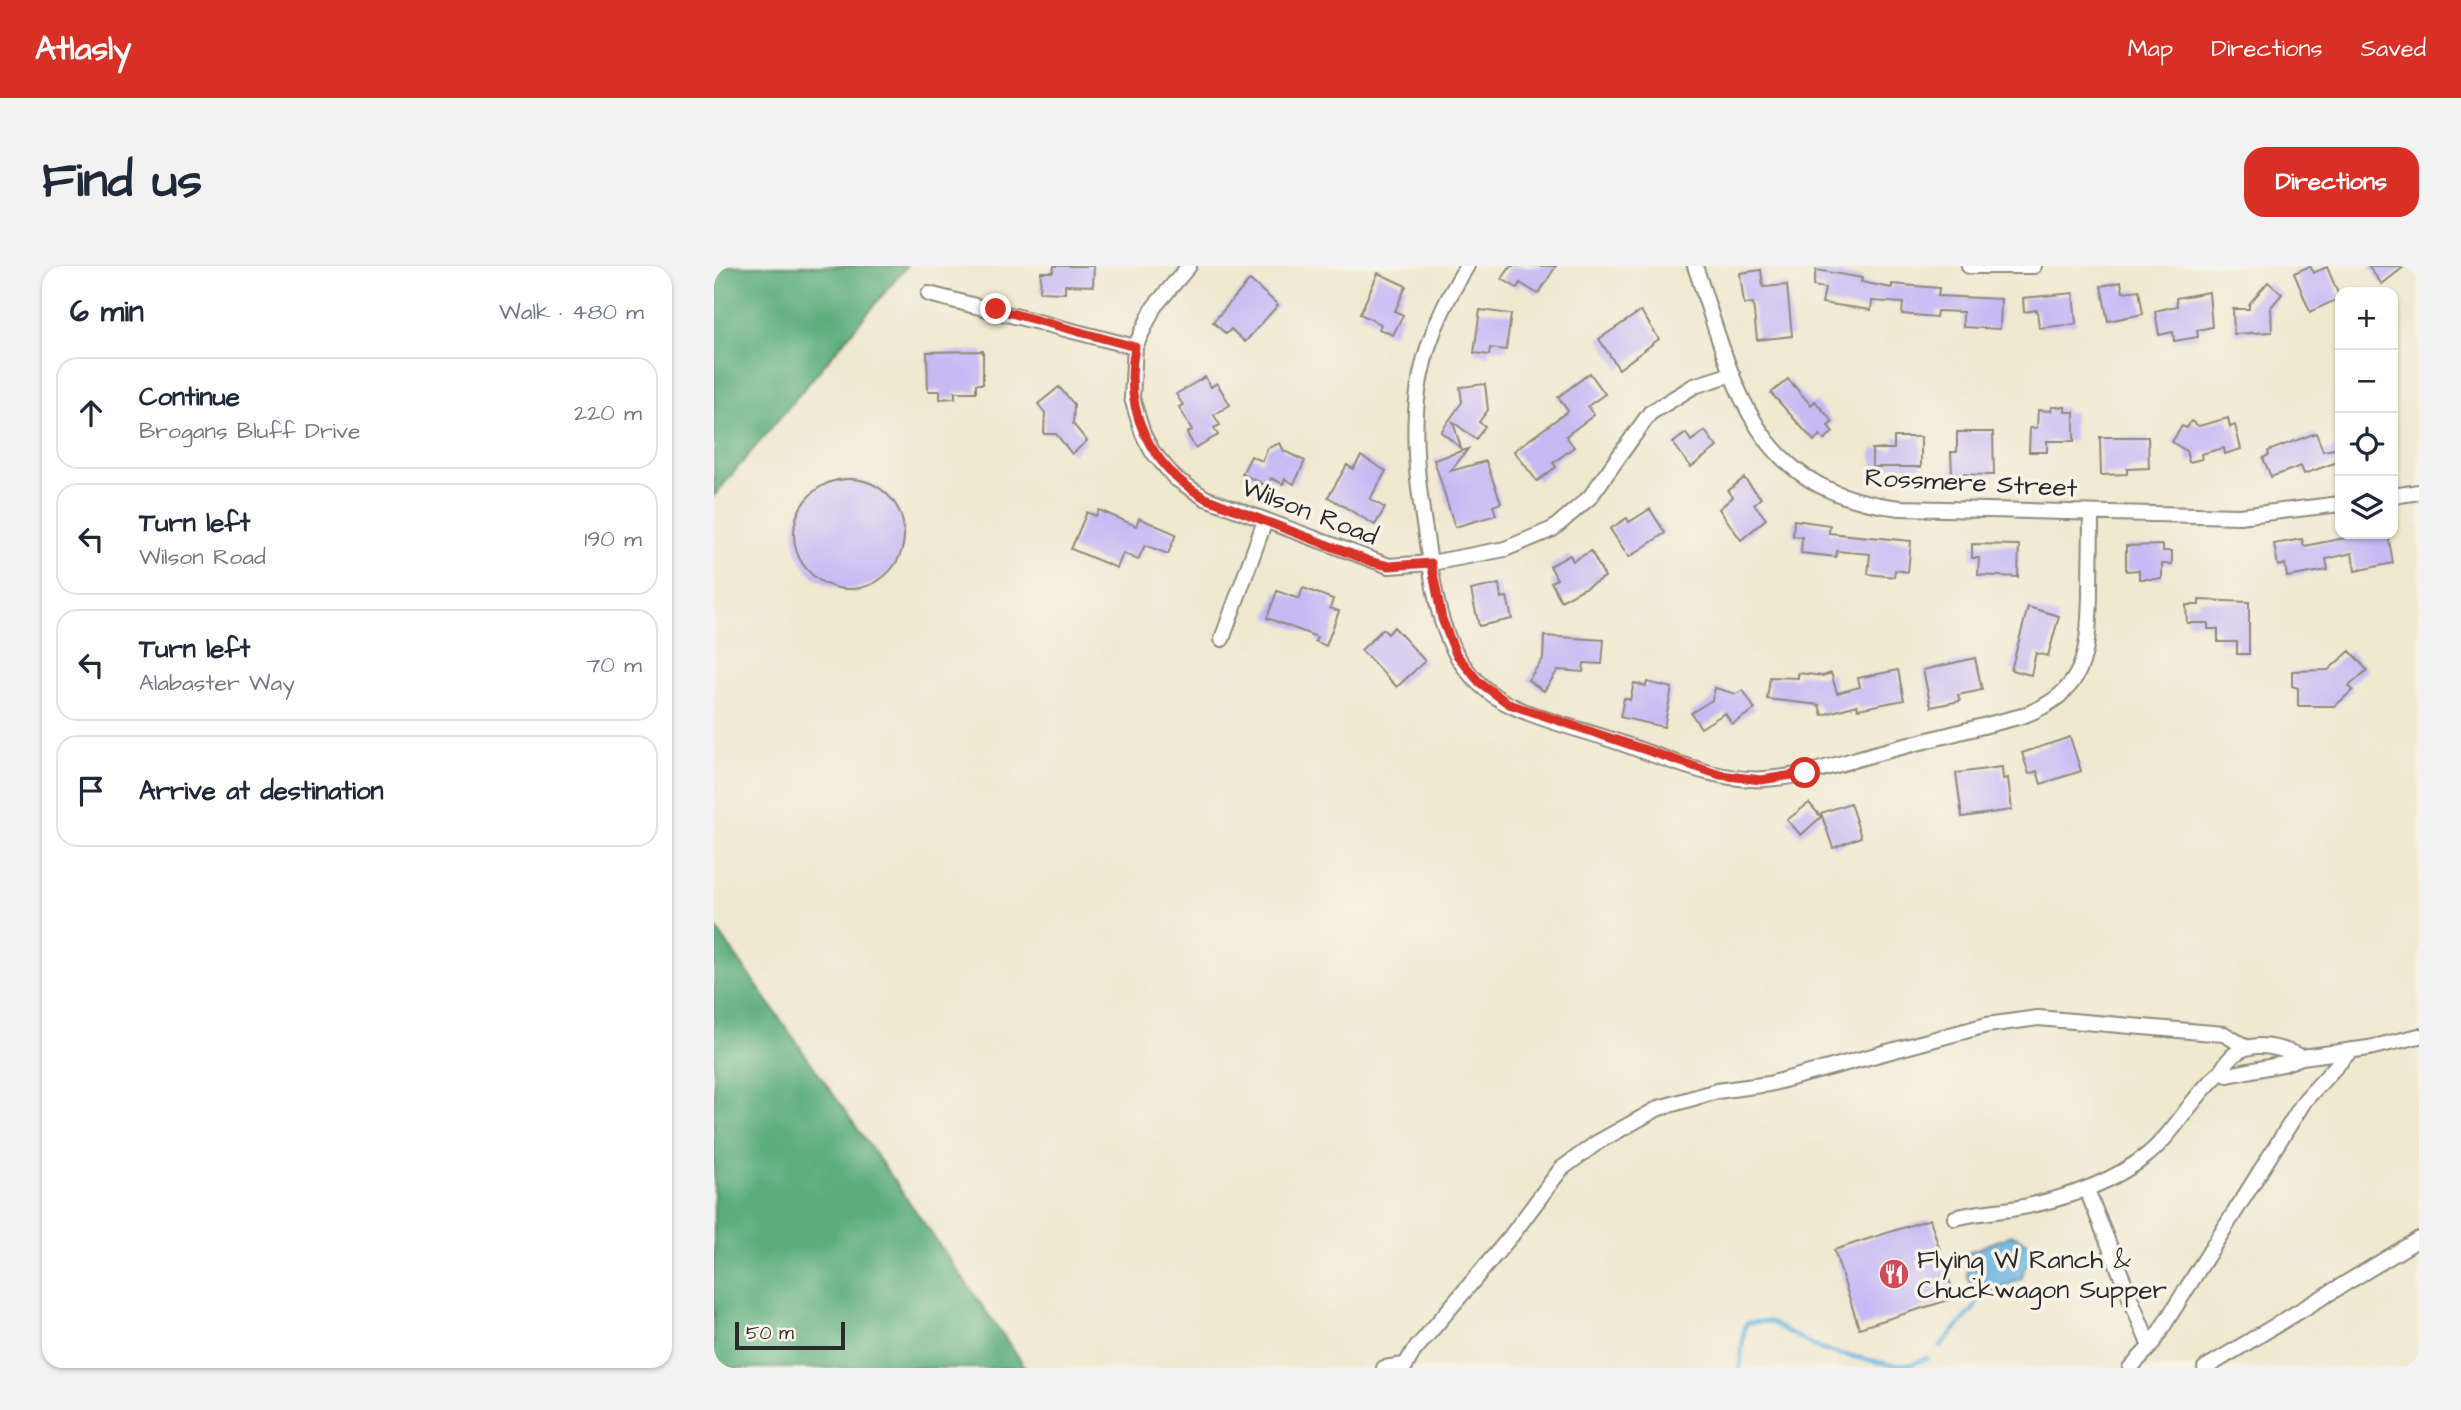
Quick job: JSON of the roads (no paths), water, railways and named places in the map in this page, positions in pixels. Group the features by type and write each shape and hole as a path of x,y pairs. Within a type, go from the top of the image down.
{"street":[{"name":"Wilson Road","path":"1189,266 1154,307 1135,347 1132,398 1143,434 1152,451 1189,489 1265,521 1389,566 1431,563 1505,549 1553,530 1590,497 1650,413 1694,386 1732,374"},
{"path":"1467,266 1436,322 1417,388 1415,464 1431,563 1449,639 1466,670 1491,693 1527,712 1720,775 1761,780 1805,773 2022,716 2059,698 2071,685 2087,652 2091,513"},
{"name":"Rossmere Street","path":"1695,266 1749,417 1770,448 1801,475 1844,497 1869,505 1900,508 2240,516 2335,505"},
{"path":"1969,266 2034,266"},
{"path":"929,294 1135,347"},
{"path":"2398,495 2419,492"},
{"path":"1222,639 1265,521"},
{"path":"1384,1368 1404,1367 1511,1236 1561,1169 1598,1142 1659,1108 1717,1091 1769,1084 1987,1025 2038,1018 2224,1034 2244,1046 2285,1049 2302,1057"},
{"path":"2221,1072 2228,1075 2261,1069 2302,1057 2419,1036"},
{"path":"1955,1218 1980,1210 2021,1208 2087,1190 2149,1154 2196,1096 2221,1072 2229,1057 2244,1046"},
{"path":"2130,1368 2150,1347 2305,1100 2351,1050"},
{"path":"2087,1190 2150,1347"},
{"path":"2205,1368 2419,1239"}],"water":[{"path":"2012,1235 2025,1241 2032,1251 2033,1261 2024,1268 2022,1278 1997,1291 1974,1290 1967,1276 1969,1252"}],"waterway":[{"path":"1940,1346 1972,1311 1984,1292"},
{"path":"1740,1368 1744,1328 1747,1323 1768,1321 1822,1350 1893,1365 1912,1364 1927,1358"}],"place":[{"name":"Flying W Ranch & Chuckwagon Supper","path":"1894,1274"}]}
